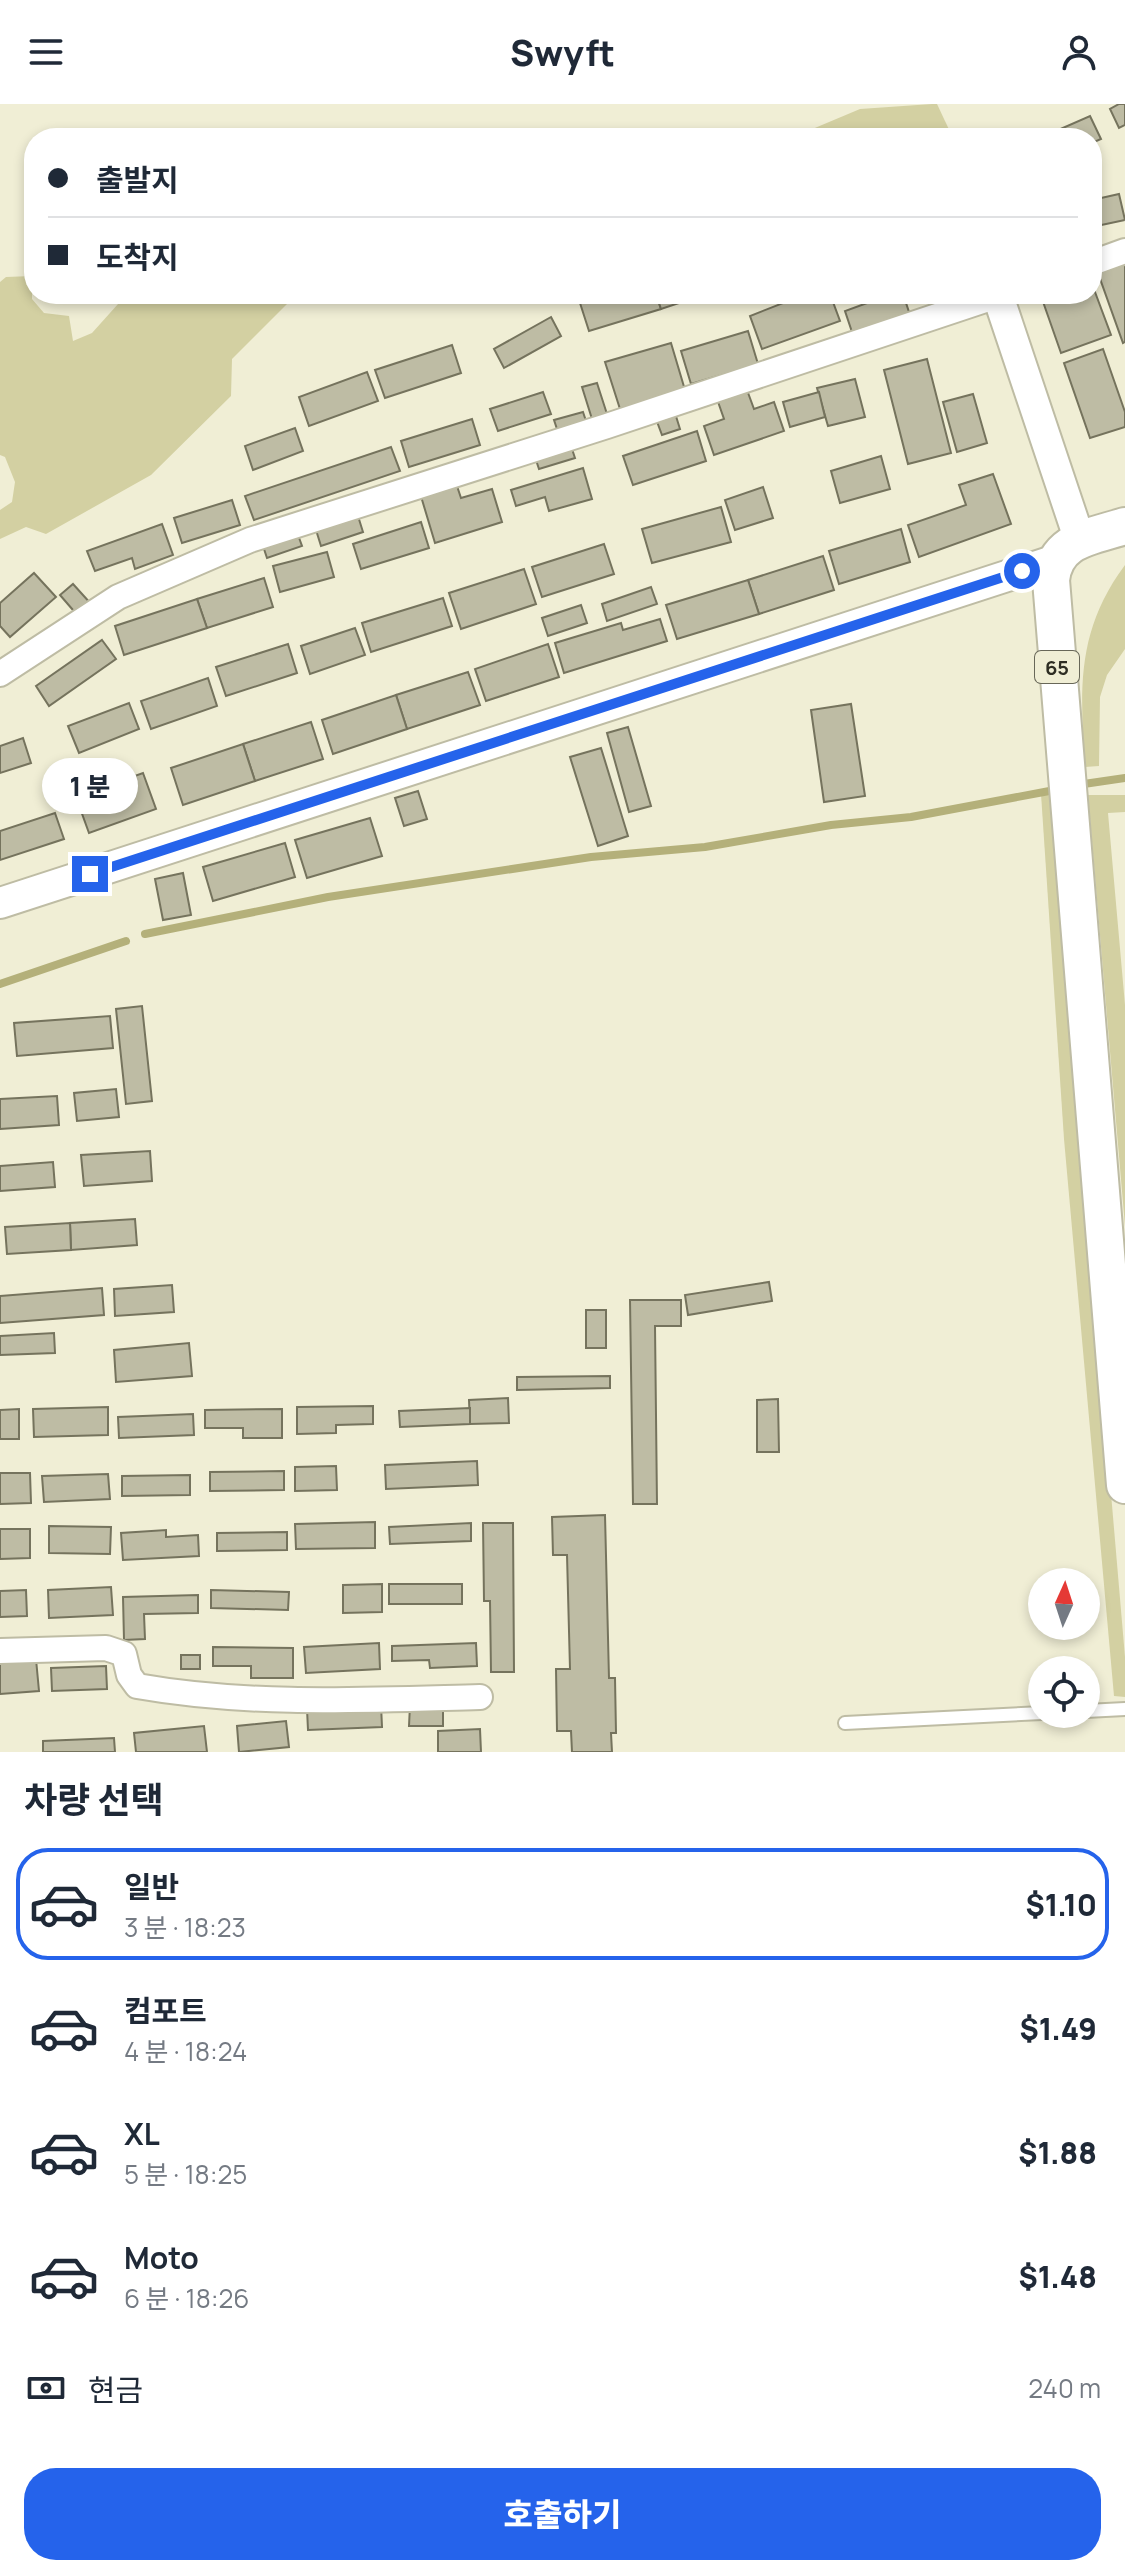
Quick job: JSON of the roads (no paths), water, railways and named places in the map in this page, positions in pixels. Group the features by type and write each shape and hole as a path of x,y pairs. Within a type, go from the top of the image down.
{"main road":[{"path":"1066,551 1125,526"},
{"name":"65","path":"1066,551 1051,602 1125,1485"}],"street":[{"path":"1102,259 1125,251"},
{"path":"0,674 118,597 250,540 607,426 973,304"},
{"path":"0,903 1066,551 1002,304"},
{"path":"0,1651 106,1648 124,1654 129,1675 137,1686 165,1691 301,1702 480,1697"}],"lane":[{"path":"1100,1710 1125,1709"},
{"path":"845,1723 1028,1714"}],"waterway":[{"path":"1077,785 1125,778"},
{"path":"145,934 328,897 591,857 705,847 831,825 911,817 1060,789"},
{"path":"0,984 126,941"}]}
